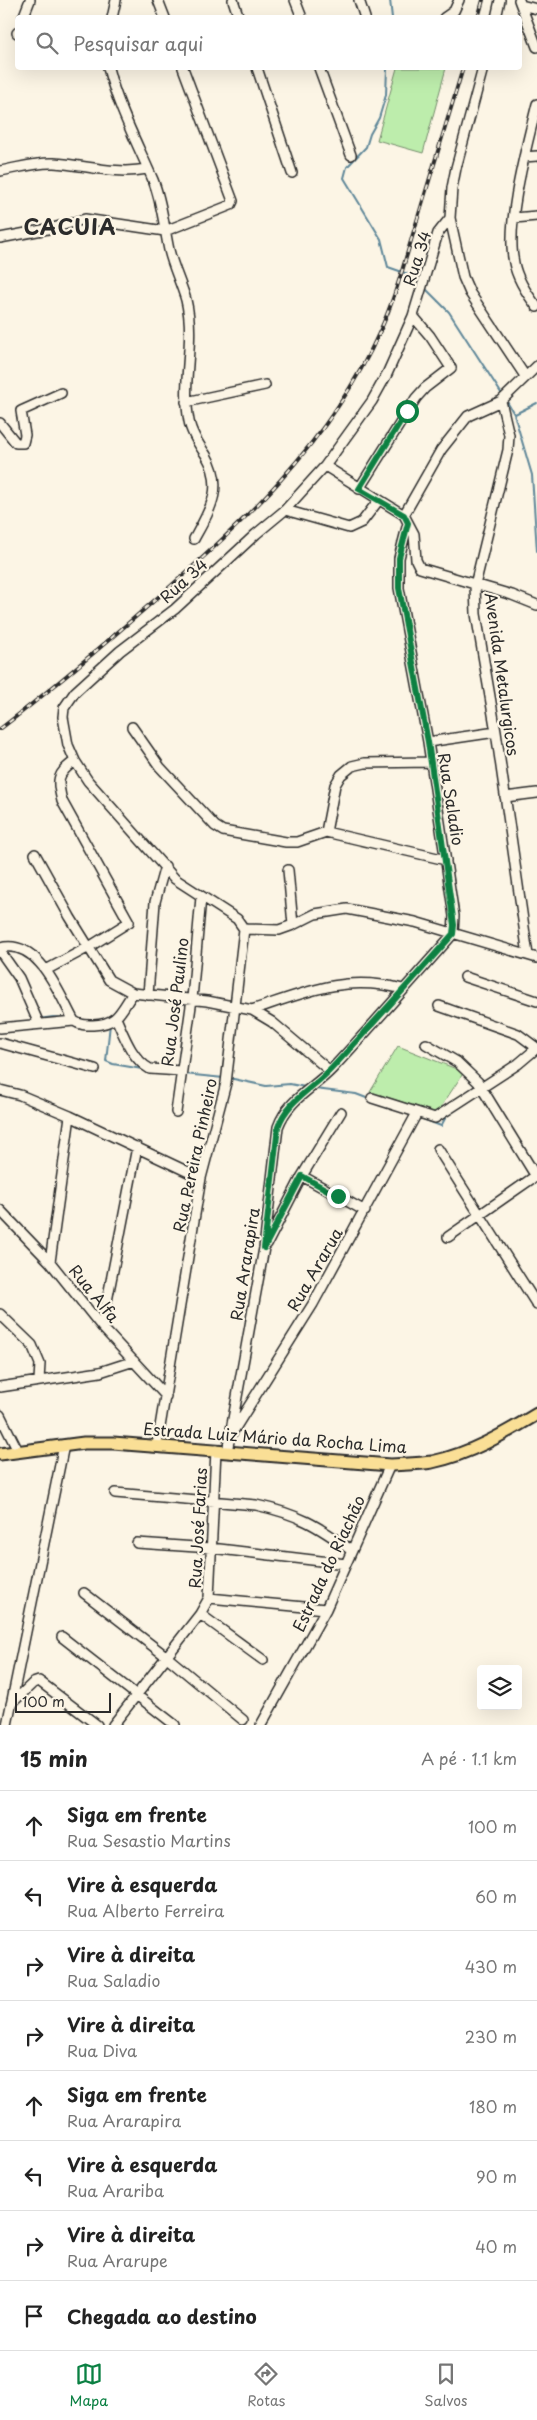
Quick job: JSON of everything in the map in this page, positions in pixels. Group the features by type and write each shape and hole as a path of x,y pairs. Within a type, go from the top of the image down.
{"main road":[{"name":"Estrada Luiz Mário da Rocha Lima","path":"0,1454 64,1445 104,1443 157,1445 390,1465 431,1462 460,1454 512,1430 537,1414"}],"street":[{"path":"24,15 30,0"},
{"path":"113,15 116,0"},
{"path":"158,0 164,15"},
{"path":"233,0 238,15"},
{"path":"295,0 301,15"},
{"path":"359,0 363,15"},
{"path":"448,15 454,11 459,0"},
{"path":"497,15 500,0"},
{"path":"520,2 537,9"},
{"path":"520,2 537,44"},
{"path":"109,70 128,126 158,194 169,252 186,300 190,319 186,402 191,427 211,464 215,476 215,493 211,506 194,539"},
{"path":"0,238 53,228 85,219 165,231 233,203 184,70"},
{"path":"260,70 292,173"},
{"path":"320,70 351,155"},
{"path":"482,70 456,168 452,188 450,218 464,277 470,293 525,376"},
{"path":"537,104 524,157 512,238 514,263 521,284 537,307"},
{"path":"524,157 537,156"},
{"path":"0,171 54,163 113,171 147,169"},
{"path":"514,218 537,216"},
{"name":"Rua 34","path":"244,929 237,919 175,879 166,866 88,781 75,761 66,736 62,717 69,699 120,651 175,609 256,534 286,510 324,466 372,401 387,374 413,316 438,233 450,218"},
{"path":"359,489 416,398 424,388 451,368 440,350 413,316"},
{"name":"Rua Saladio","path":"453,934 454,916 428,742 399,588 399,558 406,519 441,450 468,416 503,398 537,366"},
{"path":"186,402 265,385"},
{"path":"0,423 16,443 23,443 25,436 21,410 61,392"},
{"name":"Avenida Metalurgicos","path":"503,398 509,435 508,450 475,585 476,614 532,956"},
{"path":"324,466 406,519 414,534 416,560 420,568 537,604"},
{"path":"286,510 349,528 362,522 378,501"},
{"path":"132,727 160,767 215,826 223,831 286,842 297,842 326,832 446,860"},
{"path":"428,742 496,732"},
{"path":"46,970 89,948 129,922 62,801 58,780 61,772 75,761"},
{"path":"326,832 335,785 341,775 352,766 365,763 430,762"},
{"path":"506,797 537,793"},
{"path":"35,854 109,980 133,993 192,999 252,1010 272,1022 330,1071"},
{"path":"148,995 155,902 166,866"},
{"path":"288,870 293,925"},
{"name":"Rua José Paulino","path":"176,1112 192,999 201,896"},
{"path":"244,929 279,930 315,914 347,909 415,922 532,956"},
{"name":"Rua Pereira Pinheiro","path":"157,1445 201,1178 226,1083 244,929"},
{"name":"Rua Ararapira","path":"222,1451 230,1436 264,1248 278,1127 283,1114 313,1084 330,1071 453,934"},
{"path":"38,1024 19,978 0,950 15,947 24,950 46,970 71,1017 82,1025 105,1024 116,1018 133,993"},
{"path":"465,977 537,1001"},
{"path":"252,1010 299,994 345,983 365,982 403,989"},
{"path":"372,1098 433,1118 438,1117 518,1064 537,1048 518,1034 439,1006"},
{"path":"0,1028 38,1024 71,1017"},
{"path":"116,1018 130,1048 145,1067 181,1074"},
{"path":"0,1043 95,1069"},
{"path":"426,1044 457,1062 482,1088 537,1176 448,1237"},
{"path":"0,1090 20,1095 70,1116 201,1178"},
{"path":"264,1248 302,1176 341,1112"},
{"name":"Rua Ararua","path":"230,1436 313,1304 417,1113"},
{"path":"50,1262 70,1116"},
{"path":"102,1327 137,1147"},
{"path":"438,1149 481,1214 537,1306"},
{"path":"302,1176 364,1211"},
{"name":"Rua Alfa","path":"0,1210 50,1262 102,1327 166,1396"},
{"path":"0,1314 32,1346 40,1364 39,1380"},
{"path":"0,1387 100,1372 134,1361"},
{"path":"0,1415 18,1451"},
{"path":"7,1725 64,1445"},
{"name":"Rua José Farias","path":"113,1725 200,1614 209,1598 214,1502 222,1451"},
{"name":"Estrada do Riachão","path":"261,1725 326,1609 390,1465"},
{"path":"115,1493 256,1505 299,1516 322,1528 351,1550"},
{"path":"137,1543 211,1548 346,1564"},
{"path":"84,1592 243,1720"},
{"path":"209,1598 326,1609"},
{"path":"200,1614 263,1660"},
{"path":"62,1637 175,1725"},
{"path":"12,1704 33,1683 39,1682 97,1725"}],"green space":[{"path":"396,70 445,70 423,153 377,140"},
{"path":"398,1046 464,1072 437,1113 370,1092"}],"waterway":[{"path":"390,0 392,15"},
{"path":"387,70 386,95 379,118 370,134 366,147 347,167 344,178 381,239 388,267 408,274 419,281"},
{"path":"426,289 449,312 503,396"},
{"path":"506,400 514,414 532,475 537,551"},
{"path":"515,414 537,403"},
{"path":"39,1019 53,1017 69,1018"},
{"path":"110,1024 106,1061 142,1069"},
{"path":"184,1074 224,1078"},
{"path":"229,1078 266,1086 290,1084 305,1087"},
{"path":"315,1089 356,1094 369,1099"},
{"path":"418,1117 441,1126 447,1115"}],"railway":[{"path":"479,15 483,0"},
{"path":"0,729 94,653 249,514 280,481 336,410 359,372 391,305 462,70"}],"district":[{"name":"CACUIA","path":"70,226"}],"route":[{"path":"338,1196 302,1176 264,1248 278,1127 283,1114 291,1104 330,1071 453,934 454,925 428,742 399,588 399,558 408,523 404,515 359,489 407,411"}]}
